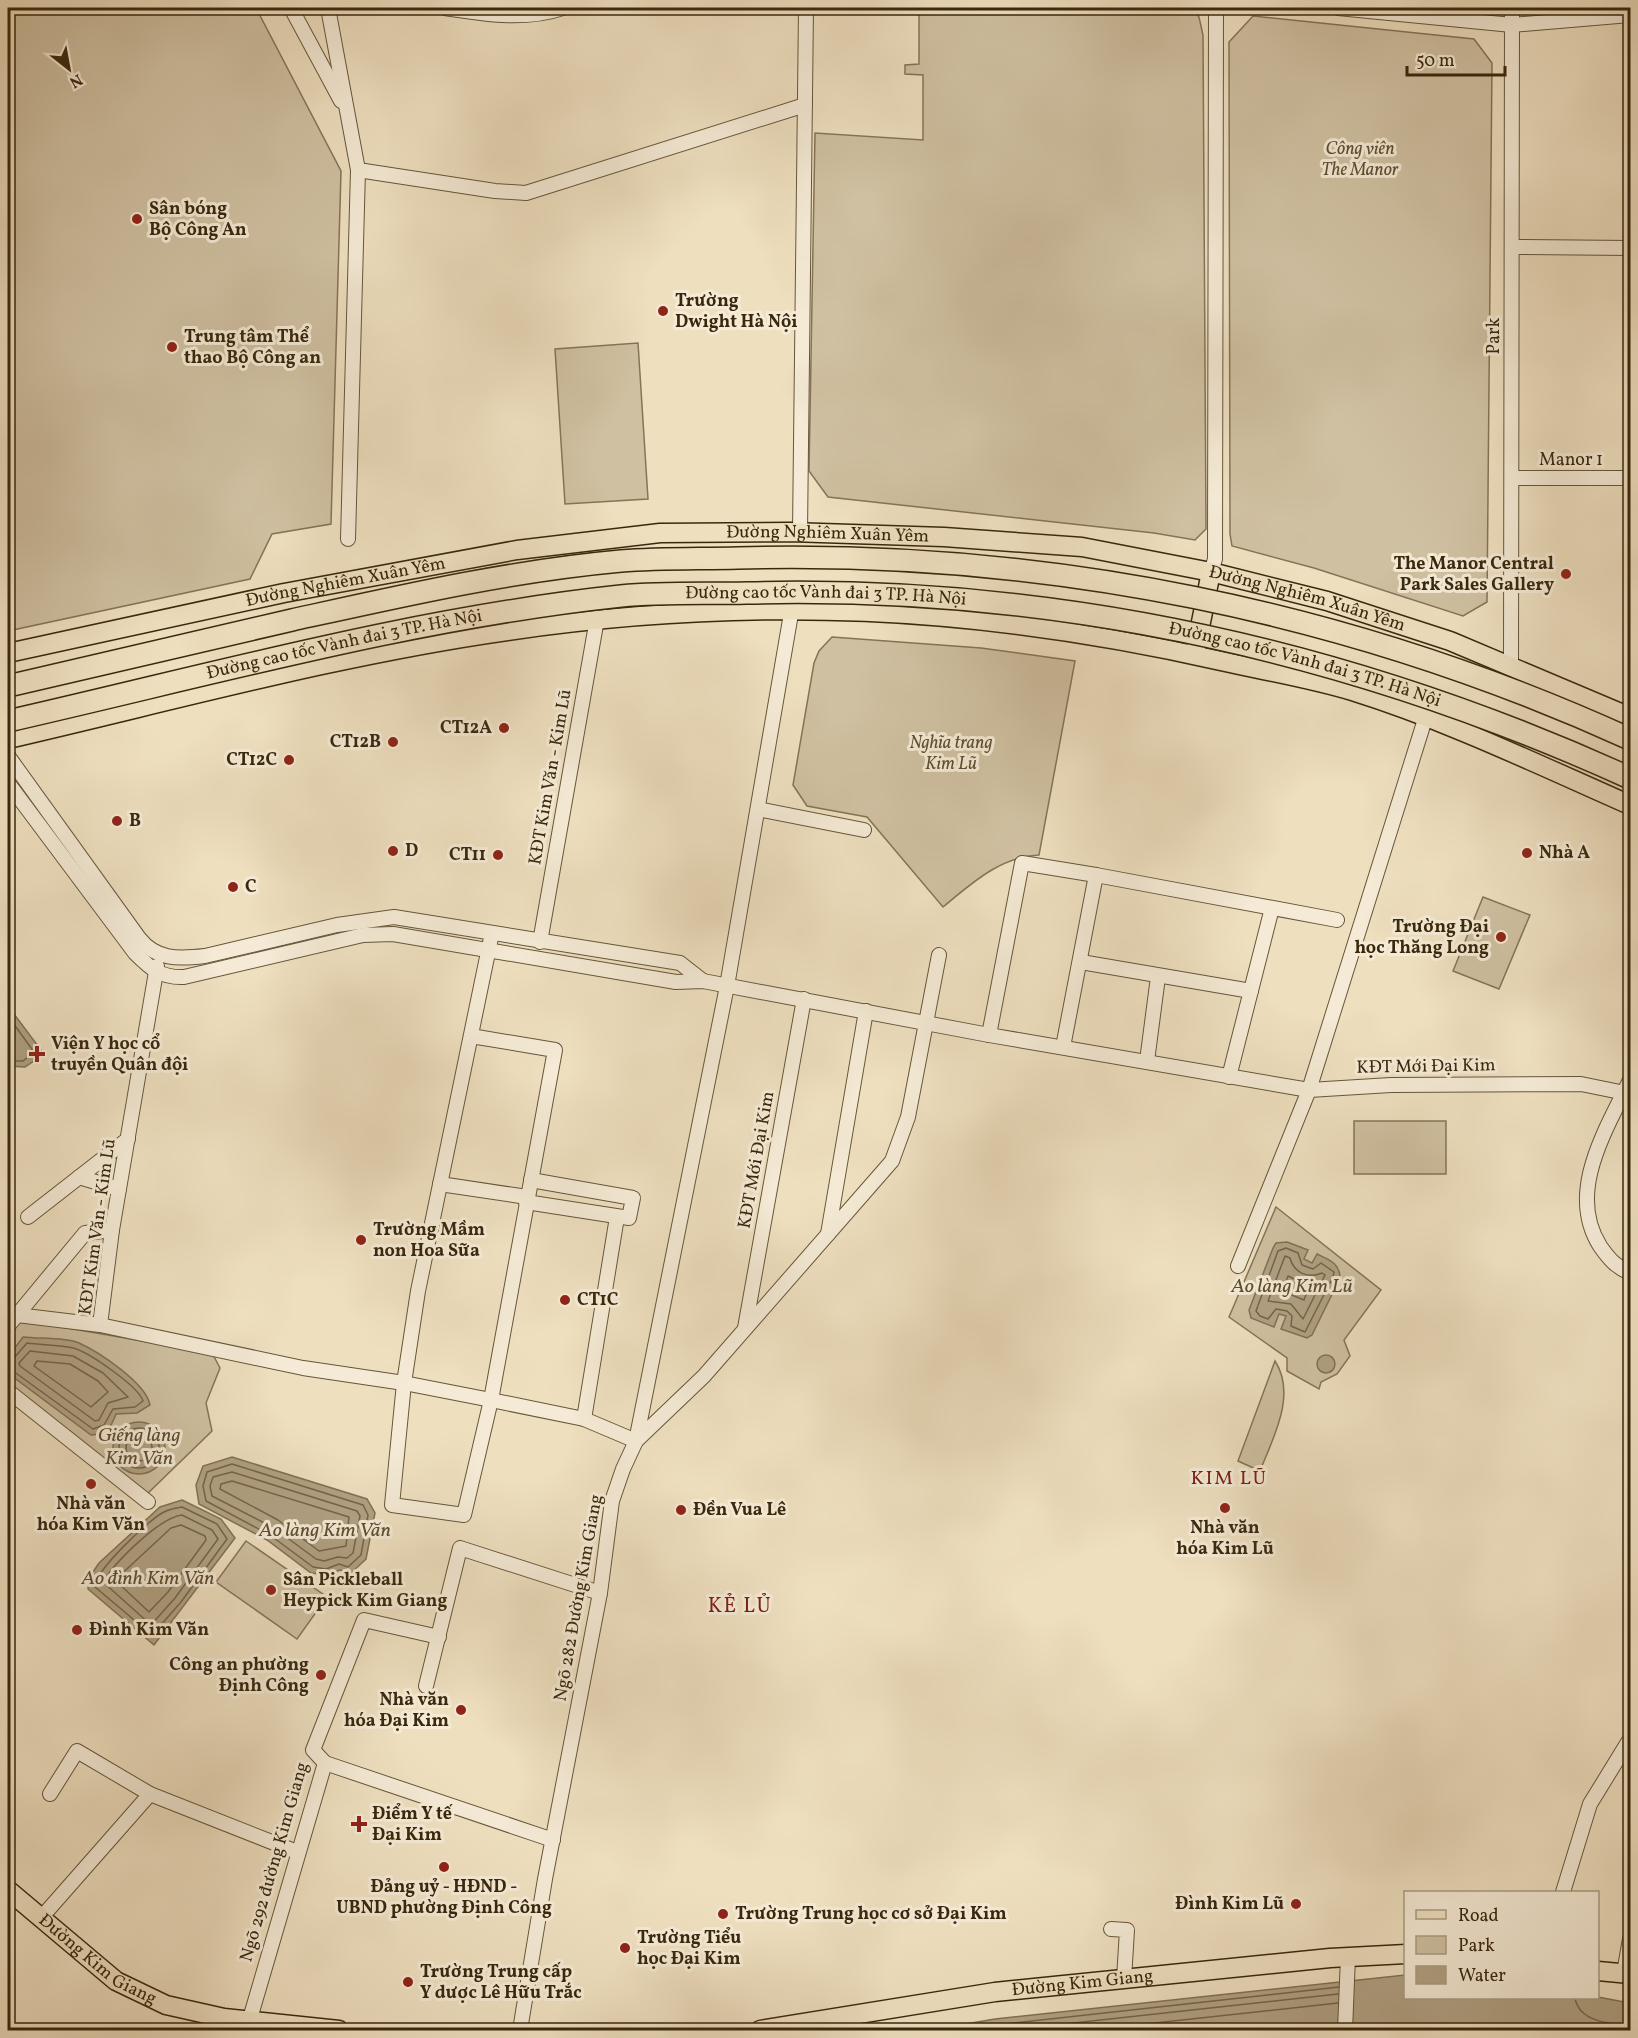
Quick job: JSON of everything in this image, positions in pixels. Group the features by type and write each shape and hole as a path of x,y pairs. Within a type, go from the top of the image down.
{"highway":[{"name":"Đường cao tốc Vành đai 3 TP. Hà Nội","path":"8,686 400,596 506,577 622,561 821,557 928,561 1061,573 1154,588 1247,608 1343,633 1453,667 1630,739"},
{"name":"Đường cao tốc Vành đai 3 TP. Hà Nội","path":"8,721 406,630 510,612 625,596 796,591 927,596 1056,607 1147,622 1238,642 1333,667 1440,700 1630,778"}],"main road":[{"name":"Đường Nghiêm Xuân Yêm","path":"8,653 284,593 517,550 660,533 800,532 944,537 1082,548 1211,572 1337,604 1450,641 1630,717"},
{"path":"1195,654 1211,572"},
{"path":"8,739 425,644 597,619 702,611 792,608 867,610 1025,623 1195,654 1347,689 1426,716 1630,805"},
{"name":"Đường Kim Giang","path":"8,1890 116,1981 166,2005 249,2022 339,2031"},
{"name":"Đường Kim Giang","path":"760,2031 995,1992 1124,1979 1348,1964 1404,1954"},
{"path":"1599,1971 1627,1974"}],"street":[{"path":"291,8 347,110"},
{"path":"328,8 358,170 348,539"},
{"path":"446,8 498,16 546,14 563,8"},
{"path":"800,532 806,8"},
{"path":"1211,572 1215,550 1216,8"},
{"path":"1338,8 1512,25 1630,15"},
{"name":"Park","path":"1511,665 1512,8"},
{"path":"358,170 495,191 526,193 805,105"},
{"path":"1513,247 1630,248"},
{"name":"Manor 1","path":"1512,478 1630,478"},
{"path":"636,1441 727,986 792,608"},
{"name":"KĐT Kim Văn - Kim Lũ","path":"540,942 597,619"},
{"path":"1238,1266 1308,1090 1426,716"},
{"path":"8,756 143,943 159,955 182,958 205,956 337,925 394,917 680,963 703,981"},
{"path":"8,783 135,953 157,973 171,978 184,978 363,935 393,934 676,982 703,981"},
{"path":"758,809 864,830"},
{"path":"989,1035 1022,863 1338,920"},
{"path":"1063,1047 1096,875"},
{"path":"88,891 99,881"},
{"path":"1229,1077 1272,908"},
{"path":"421,937 423,922"},
{"path":"337,925 339,940"},
{"path":"471,1036 555,1050 491,1400 464,1515 392,1505 404,1383 418,1291 492,933"},
{"name":"KĐT Kim Văn - Kim Lũ","path":"159,955 112,1230 100,1325 303,1368 404,1383 584,1419 636,1441"},
{"name":"Ngõ 282 Đường Kim Giang","path":"520,2031 553,1840 600,1593 612,1501 636,1441 704,1376 892,1161 908,1117 928,1023 939,955"},
{"path":"1081,962 1251,992"},
{"path":"676,982 680,963"},
{"path":"1147,1061 1158,977"},
{"name":"KĐT Mới Đại Kim","path":"703,981 989,1035 1308,1090 1391,1085 1530,1083 1581,1084 1629,1089 1592,1166 1585,1198 1587,1219 1594,1237 1618,1268 1630,1273"},
{"name":"KĐT Mới Đại Kim","path":"745,1328 804,999"},
{"path":"828,1234 866,1011"},
{"path":"28,1217 128,1139"},
{"path":"79,1177 119,1189"},
{"path":"440,1184 629,1218 633,1198 531,1180"},
{"path":"582,1211 586,1189"},
{"path":"584,1419 617,1216"},
{"path":"8,1326 85,1233 112,1230"},
{"path":"17,1315 100,1325"},
{"path":"8,1390 148,1502"},
{"path":"426,1686 460,1548 600,1593"},
{"name":"Ngõ 292 đường Kim Giang","path":"249,2022 297,1852 325,1763 313,1749 364,1620 439,1637"},
{"path":"1564,1891 1590,1804 1630,1739"},
{"path":"50,1794 77,1751 150,1794 297,1852"},
{"path":"325,1763 553,1840"},
{"path":"41,1918 150,1794"},
{"path":"1111,1929 1127,1930 1124,1979"},
{"path":"1627,1974 1630,1939"},
{"path":"1345,2031 1348,1964"}],"green space":[{"name":"Trung tâm Thể thao Bộ Công an","path":"8,8 256,8 341,171 331,524 272,534 250,579 8,631"},
{"path":"919,8 1192,8 1199,17 1203,35 1206,529 1195,540 1154,533 828,497 809,471 815,133 923,140 923,75 905,74 905,65 919,64"},
{"name":"Công viên The Manor","path":"1253,16 1474,39 1492,63 1487,602 1463,616 1314,568 1232,546 1230,534 1229,42"},
{"path":"638,343 648,499 565,504 555,349"},
{"name":"Nghĩa trang Kim Lũ","path":"832,637 981,648 1075,661 1039,855 999,866 943,907 867,817 807,806 793,785 814,663 819,651"},
{"path":"1483,897 1530,915 1499,989 1453,971"},
{"path":"1354,1121 1446,1121 1446,1174 1354,1174"},
{"path":"1276,1207 1381,1290 1344,1340 1350,1356 1337,1374 1321,1382 1319,1389 1287,1371 1287,1358 1229,1317"},
{"path":"21,1320 212,1353 220,1368 206,1403 212,1431 146,1495 8,1385 8,1338"},
{"path":"1275,1361 1284,1388 1283,1402 1276,1431 1260,1471 1238,1461"},
{"name":"Sân Pickleball Heypick Kim Giang","path":"246,1541 327,1597 297,1639 216,1582"}],"water":[{"path":"8,1006 44,1054 25,1067 8,1066"},
{"name":"Ao làng Kim Lũ","path":"1287,1242 1308,1250 1304,1259 1312,1263 1317,1254 1336,1265 1340,1273 1340,1278 1312,1335 1307,1338 1281,1329 1286,1316 1279,1314 1274,1327 1251,1318 1249,1310 1273,1248 1276,1243"},
{"path":"23,1337 66,1340 88,1347 131,1378 147,1396 150,1405 137,1413 116,1414 107,1429 91,1435 8,1373 8,1357"},
{"path":"1322,1355 1330,1355 1335,1360 1333,1371 1322,1373 1317,1368 1317,1360"},
{"name":"Giếng làng Kim Văn","path":"134,1422 144,1422 158,1429 165,1448 158,1467 144,1474 134,1474 124,1470 117,1463 113,1453 113,1443 117,1433 124,1426"},
{"name":"Ao làng Kim Văn","path":"232,1457 367,1499 375,1513 366,1559 350,1574 340,1570 327,1575 311,1573 267,1540 199,1504 196,1485 203,1466"},
{"name":"Ao đình Kim Văn","path":"182,1500 221,1519 235,1538 154,1645 88,1589 89,1578 99,1563 160,1507"},
{"path":"1404,1975 1404,1999 1599,1999 1599,1997 1630,2003 1630,2030 930,2030 995,2019"}],"place":[{"name":"Sân bóng Bộ Công An","path":"137,219"},
{"name":"Trường Dwight Hà Nội","path":"663,311"},
{"name":"Trung tâm Thể thao Bộ Công an","path":"172,347"},
{"name":"The Manor Central Park Sales Gallery","path":"1566,574"},
{"name":"CT12A","path":"504,728"},
{"name":"CT12B","path":"393,742"},
{"name":"CT12C","path":"289,760"},
{"name":"B","path":"117,821"},
{"name":"D","path":"393,851"},
{"name":"Nhà A","path":"1527,853"},
{"name":"CT11","path":"498,855"},
{"name":"C","path":"233,887"},
{"name":"Trường Đại học Thăng Long","path":"1501,937"},
{"name":"Viện Y học cổ truyền Quân đội","path":"37,1054"},
{"name":"Trường Mầm non Hoa Sữa","path":"361,1240"},
{"name":"CT1C","path":"565,1300"},
{"name":"Nhà văn hóa Kim Văn","path":"91,1484"},
{"name":"Nhà văn hóa Kim Lũ","path":"1225,1508"},
{"name":"Đền Vua Lê","path":"681,1510"},
{"name":"Sân Pickleball Heypick Kim Giang","path":"271,1590"},
{"name":"Đình Kim Văn","path":"77,1630"},
{"name":"Công an phường Định Công","path":"321,1675"},
{"name":"Nhà văn hóa Đại Kim","path":"461,1710"},
{"name":"Điểm Y tế Đại Kim","path":"359,1824"},
{"name":"Đảng uỷ - HĐND - UBND phường Định Công","path":"444,1867"},
{"name":"Đình Kim Lũ","path":"1296,1904"},
{"name":"Trường Trung học cơ sở Đại Kim","path":"723,1914"},
{"name":"Trường Tiểu học Đại Kim","path":"625,1948"},
{"name":"Trường Trung cấp Y dược Lê Hữu Trắc","path":"408,1982"}],"district":[{"name":"KIM LŨ","path":"1229,1479"},
{"name":"KẺ LỦ","path":"740,1606"}]}
